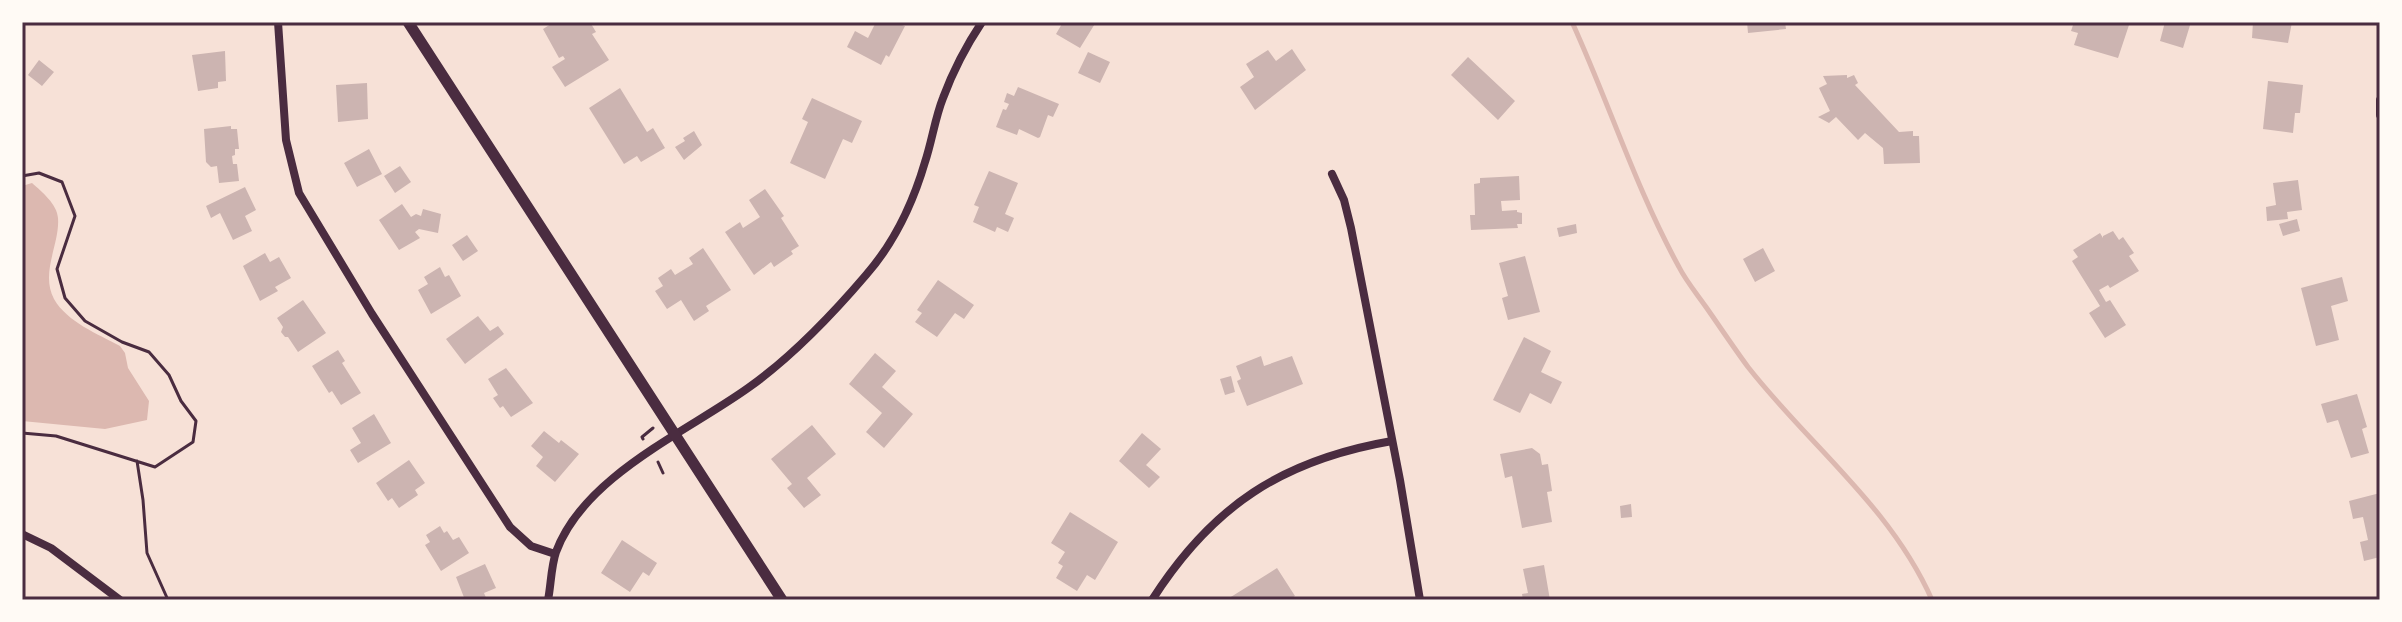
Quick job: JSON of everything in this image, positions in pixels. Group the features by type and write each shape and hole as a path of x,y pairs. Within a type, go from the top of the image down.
{"main road":[{"path":"408,22 782,600"}],"street":[{"path":"278,22 286,140 299,193 372,314 510,527 531,546 555,554"},
{"path":"548,600 555,554 568,527 586,502 617,476 780,363 868,273 912,201 942,100 958,62 982,22"},
{"path":"2380,100 2380,115"},
{"path":"1332,174 1344,200 1351,228 1420,600"},
{"path":"1152,600 1192,545 1221,516 1251,493 1288,471 1326,456 1392,441"},
{"path":"22,534 51,548 120,600"}],"path":[{"path":"22,176 39,173 62,182 75,216 57,269 65,298 85,321 122,342 149,352 169,375 181,401 196,421 193,442 155,467 56,436 22,433"},
{"path":"137,461 147,553 168,600"}],"shaded area":[{"path":"32,183 52,203 58,218 49,279 54,299 75,321 120,346 128,368 149,401 147,420 105,429 22,421 22,186"}],"building":[{"path":"554,22 590,22 596,32 592,34 609,60 565,87 552,67 565,59 563,56 559,58 543,29"},
{"path":"876,22 904,22 902,25 905,26 889,57 886,55 881,65 847,47 855,31 868,38"},
{"path":"1063,22 1096,22 1080,48 1056,34"},
{"path":"1747,22 1785,22 1786,29 1748,33"},
{"path":"2074,22 2130,22 2118,58 2074,45 2078,33 2071,31"},
{"path":"2165,22 2191,22 2183,48 2160,41"},
{"path":"2253,22 2292,22 2288,43 2252,38"},
{"path":"1292,49 1306,70 1255,110 1240,87 1254,77 1246,64 1268,50 1276,61"},
{"path":"225,51 226,81 218,82 218,88 198,91 192,55"},
{"path":"1088,52 1110,62 1100,83 1078,73"},
{"path":"1468,57 1515,101 1498,120 1451,75"},
{"path":"39,60 54,72 42,86 28,75"},
{"path":"1847,75 1847,78 1854,75 1858,83 1855,85 1899,132 1913,131 1913,136 1919,136 1920,163 1884,164 1883,148 1865,133 1858,140 1836,117 1829,123 1818,117 1830,111 1819,88 1827,84 1823,76"},
{"path":"2268,81 2303,85 2300,113 2295,113 2293,133 2263,129"},
{"path":"367,83 368,119 338,122 336,85"},
{"path":"1018,87 1059,104 1053,117 1048,115 1038,138 1019,129 1017,135 996,127 1003,109 1006,110 1009,104 1004,102 1007,93 1014,96"},
{"path":"620,88 647,132 653,128 665,148 641,162 637,156 624,164 589,108"},
{"path":"812,98 862,121 852,143 843,139 825,179 790,163 808,122 802,119"},
{"path":"231,126 231,129 237,129 239,149 235,149 232,156 233,164 237,164 239,181 219,183 217,166 211,167 206,162 204,129"},
{"path":"694,131 702,145 684,160 675,147"},
{"path":"369,149 382,174 357,187 344,163"},
{"path":"400,166 411,182 395,193 384,176"},
{"path":"989,171 1018,183 1005,214 1014,218 1008,232 997,227 995,232 973,222 979,207 974,205"},
{"path":"1519,176 1520,200 1501,201 1502,211 1517,210 1522,213 1522,224 1517,224 1518,228 1471,230 1470,215 1475,215 1474,184 1480,183 1480,178"},
{"path":"2298,180 2302,210 2287,212 2288,219 2267,221 2266,207 2276,205 2273,183"},
{"path":"245,187 256,210 245,216 252,231 233,240 220,213 211,218 206,206"},
{"path":"765,189 784,216 781,218 799,246 774,267 771,262 754,275 725,232 740,222 743,228 760,217 749,200"},
{"path":"402,204 411,217 416,214 421,216 423,209 441,214 438,233 419,229 415,232 420,238 399,250 379,220"},
{"path":"2297,219 2300,231 2283,236 2279,224"},
{"path":"1576,224 1577,233 1559,237 1557,228"},
{"path":"2113,231 2119,240 2123,237 2134,253 2129,256 2139,271 2110,288 2108,285 2099,290 2106,302 2110,300 2126,325 2105,338 2089,313 2100,306 2072,261 2078,257 2073,250 2100,233 2103,238"},
{"path":"467,235 478,251 463,261 452,245"},
{"path":"703,248 731,290 706,306 709,311 694,321 681,300 667,309 655,291 663,286 658,278 671,269 675,275 693,264 689,258"},
{"path":"1763,248 1775,271 1755,282 1743,259"},
{"path":"265,253 270,262 279,257 291,278 275,287 278,291 260,301 243,266"},
{"path":"1525,256 1540,312 1508,320 1502,298 1508,296 1499,263"},
{"path":"440,267 445,277 449,275 461,296 431,314 418,290 428,284 424,277"},
{"path":"2342,277 2348,301 2331,306 2339,340 2316,346 2301,288"},
{"path":"938,280 974,305 964,319 955,313 937,337 915,322 922,313 917,310"},
{"path":"303,300 326,333 298,352 281,332 283,327 277,318"},
{"path":"478,316 490,331 498,326 504,334 465,364 446,339"},
{"path":"1524,337 1551,351 1541,372 1562,382 1551,404 1530,393 1520,413 1493,400"},
{"path":"338,350 345,361 342,363 361,393 341,405 332,391 329,393 312,366"},
{"path":"875,353 896,371 882,387 913,414 884,448 866,432 882,413 849,384"},
{"path":"1261,356 1264,366 1292,356 1303,384 1247,406 1237,381 1241,379 1236,366"},
{"path":"506,368 533,403 511,417 493,398 498,395 488,379"},
{"path":"1231,376 1235,392 1225,395 1220,379"},
{"path":"2357,394 2367,427 2362,429 2369,453 2351,458 2338,420 2327,423 2321,404"},
{"path":"374,414 391,443 358,463 350,450 361,443 352,428"},
{"path":"812,425 836,454 807,478 821,495 804,508 787,488 792,484 771,459"},
{"path":"544,431 579,454 555,482 536,466 543,457 531,446"},
{"path":"1142,433 1161,449 1146,465 1160,477 1149,488 1119,461"},
{"path":"1532,448 1540,454 1542,465 1548,464 1552,491 1547,492 1552,522 1522,528 1512,476 1505,478 1500,454"},
{"path":"409,460 425,483 415,490 418,495 399,508 392,498 388,501 376,483"},
{"path":"2380,493 2380,557 2364,561 2360,542 2368,540 2363,517 2353,519 2349,501"},
{"path":"1631,504 1632,517 1621,518 1620,506"},
{"path":"1070,512 1118,542 1095,580 1087,575 1077,591 1056,578 1063,566 1058,563 1065,552 1051,543"},
{"path":"440,526 453,540 459,537 469,553 441,571 425,545 430,542 426,535"},
{"path":"622,540 657,563 649,576 643,572 630,592 601,573"},
{"path":"485,564 496,588 484,593 487,600 465,600 456,577"},
{"path":"1544,565 1550,600 1523,600 1522,594 1528,593 1523,569"},
{"path":"1277,568 1295,596 1289,600 1226,600"}],"waterway":[{"path":"1572,22 1649,207 1685,277 1748,367 1895,535 1932,600"}]}
